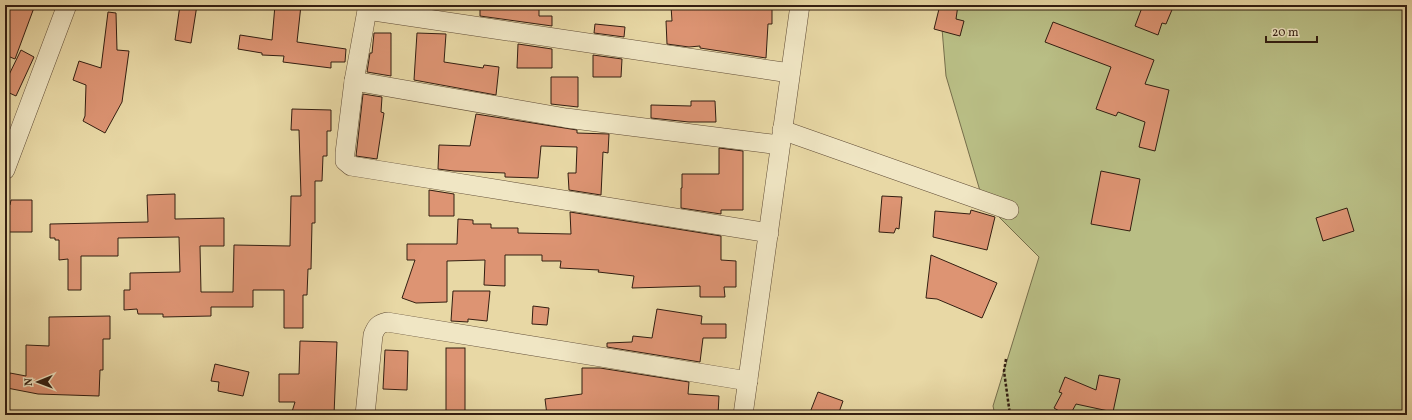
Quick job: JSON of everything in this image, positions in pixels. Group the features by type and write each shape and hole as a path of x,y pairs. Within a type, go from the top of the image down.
{"street":[{"path":"5,170 67,5"},
{"path":"743,415 800,5"},
{"path":"769,233 350,166 345,161 345,153 354,81 368,8 790,74"},
{"path":"354,81 566,118 781,138 1010,210"},
{"path":"365,415 373,335 375,327 379,324 387,322 748,381"}],"path":[{"path":"1006,360 1004,371 1010,415"}],"green space":[{"path":"940,5 1407,5 1407,415 995,415 993,406 1039,257 983,201 946,76"}],"building":[{"path":"10,5 35,5 15,59 5,55 5,18"},
{"path":"180,5 197,5 191,43 175,40"},
{"path":"275,5 301,5 297,42 346,49 345,62 331,62 331,68 283,62 284,56 262,55 262,53 238,49 240,35 272,40"},
{"path":"480,5 539,5 539,16 552,16 552,26 480,16"},
{"path":"772,5 772,24 768,24 766,58 700,48 700,46 689,47 667,44 666,21 672,21 671,6"},
{"path":"940,5 958,5 956,19 964,21 960,36 934,29"},
{"path":"1143,5 1174,5 1166,24 1162,23 1158,35 1135,26"},
{"path":"108,12 116,13 117,50 129,51 122,102 105,133 83,121 85,116 86,85 73,80 79,61 101,68"},
{"path":"1053,22 1154,60 1145,84 1169,90 1155,151 1139,147 1145,122 1118,112 1116,116 1096,109 1111,67 1045,42"},
{"path":"595,24 625,27 624,37 594,33"},
{"path":"374,33 391,33 391,76 367,72 370,53 372,53"},
{"path":"417,33 446,34 444,62 483,68 484,65 499,67 496,95 414,80"},
{"path":"518,44 552,49 552,68 517,68"},
{"path":"21,50 34,57 16,96 5,91 5,83"},
{"path":"593,55 622,59 621,77 593,77"},
{"path":"551,77 578,77 578,107 551,104"},
{"path":"363,94 382,97 381,112 384,113 377,159 356,156"},
{"path":"691,101 715,101 716,122 689,122 651,118 651,105 691,106"},
{"path":"292,109 331,110 331,131 327,131 327,156 323,156 322,181 315,181 315,223 312,223 311,269 308,269 307,295 303,295 303,328 284,328 284,290 253,290 253,307 211,307 211,316 163,317 163,314 138,314 137,309 124,310 124,290 130,290 130,273 180,272 179,237 118,238 118,256 81,256 81,290 68,290 68,259 59,260 59,240 50,238 50,224 148,222 147,195 175,194 175,219 224,218 224,246 200,246 201,292 233,292 234,245 290,246 291,196 301,196 299,130 291,130"},
{"path":"476,114 577,130 577,133 609,134 608,153 603,152 601,195 569,190 568,173 576,173 577,147 541,146 538,178 505,177 505,173 438,169 439,145 470,146"},
{"path":"719,148 743,151 743,210 721,210 721,214 681,208 682,174 719,174"},
{"path":"1101,171 1140,179 1130,231 1091,224"},
{"path":"429,190 454,194 454,216 429,216"},
{"path":"882,196 902,197 899,229 896,228 894,233 879,232"},
{"path":"11,200 32,200 32,232 5,232 5,205 10,205"},
{"path":"1347,208 1354,231 1323,241 1316,218"},
{"path":"971,210 995,217 987,250 933,237 935,211 970,214"},
{"path":"570,212 721,236 721,260 736,261 736,287 724,287 725,297 700,297 700,286 632,288 634,276 598,272 599,270 560,268 561,261 542,261 542,255 505,255 505,286 484,285 485,260 447,261 447,302 416,303 402,298 415,260 407,260 407,244 457,244 458,219 473,220 473,224 491,224 491,228 518,228 518,233 571,234"},
{"path":"931,255 997,283 982,318 937,299 926,298"},
{"path":"453,291 490,291 487,321 468,319 468,322 451,321"},
{"path":"533,306 549,308 547,325 532,324"},
{"path":"657,309 702,316 701,324 726,324 726,338 703,338 700,362 607,347 607,343 632,342 633,336 652,338"},
{"path":"110,316 110,339 103,339 103,370 100,370 99,396 38,394 7,388 10,373 26,376 26,345 49,346 49,317"},
{"path":"300,341 337,342 334,415 291,415 295,402 279,402 279,374 299,374"},
{"path":"446,348 465,348 465,415 446,415"},
{"path":"385,350 408,351 407,390 383,389"},
{"path":"215,364 249,372 243,396 218,391 219,382 211,381"},
{"path":"582,368 600,368 689,382 688,394 719,396 718,415 547,415 545,399 582,394"},
{"path":"1099,375 1120,379 1113,412 1076,404 1070,415 1066,415 1054,408 1062,393 1059,392 1065,377 1096,390"},
{"path":"818,392 843,401 838,415 809,415"}]}
